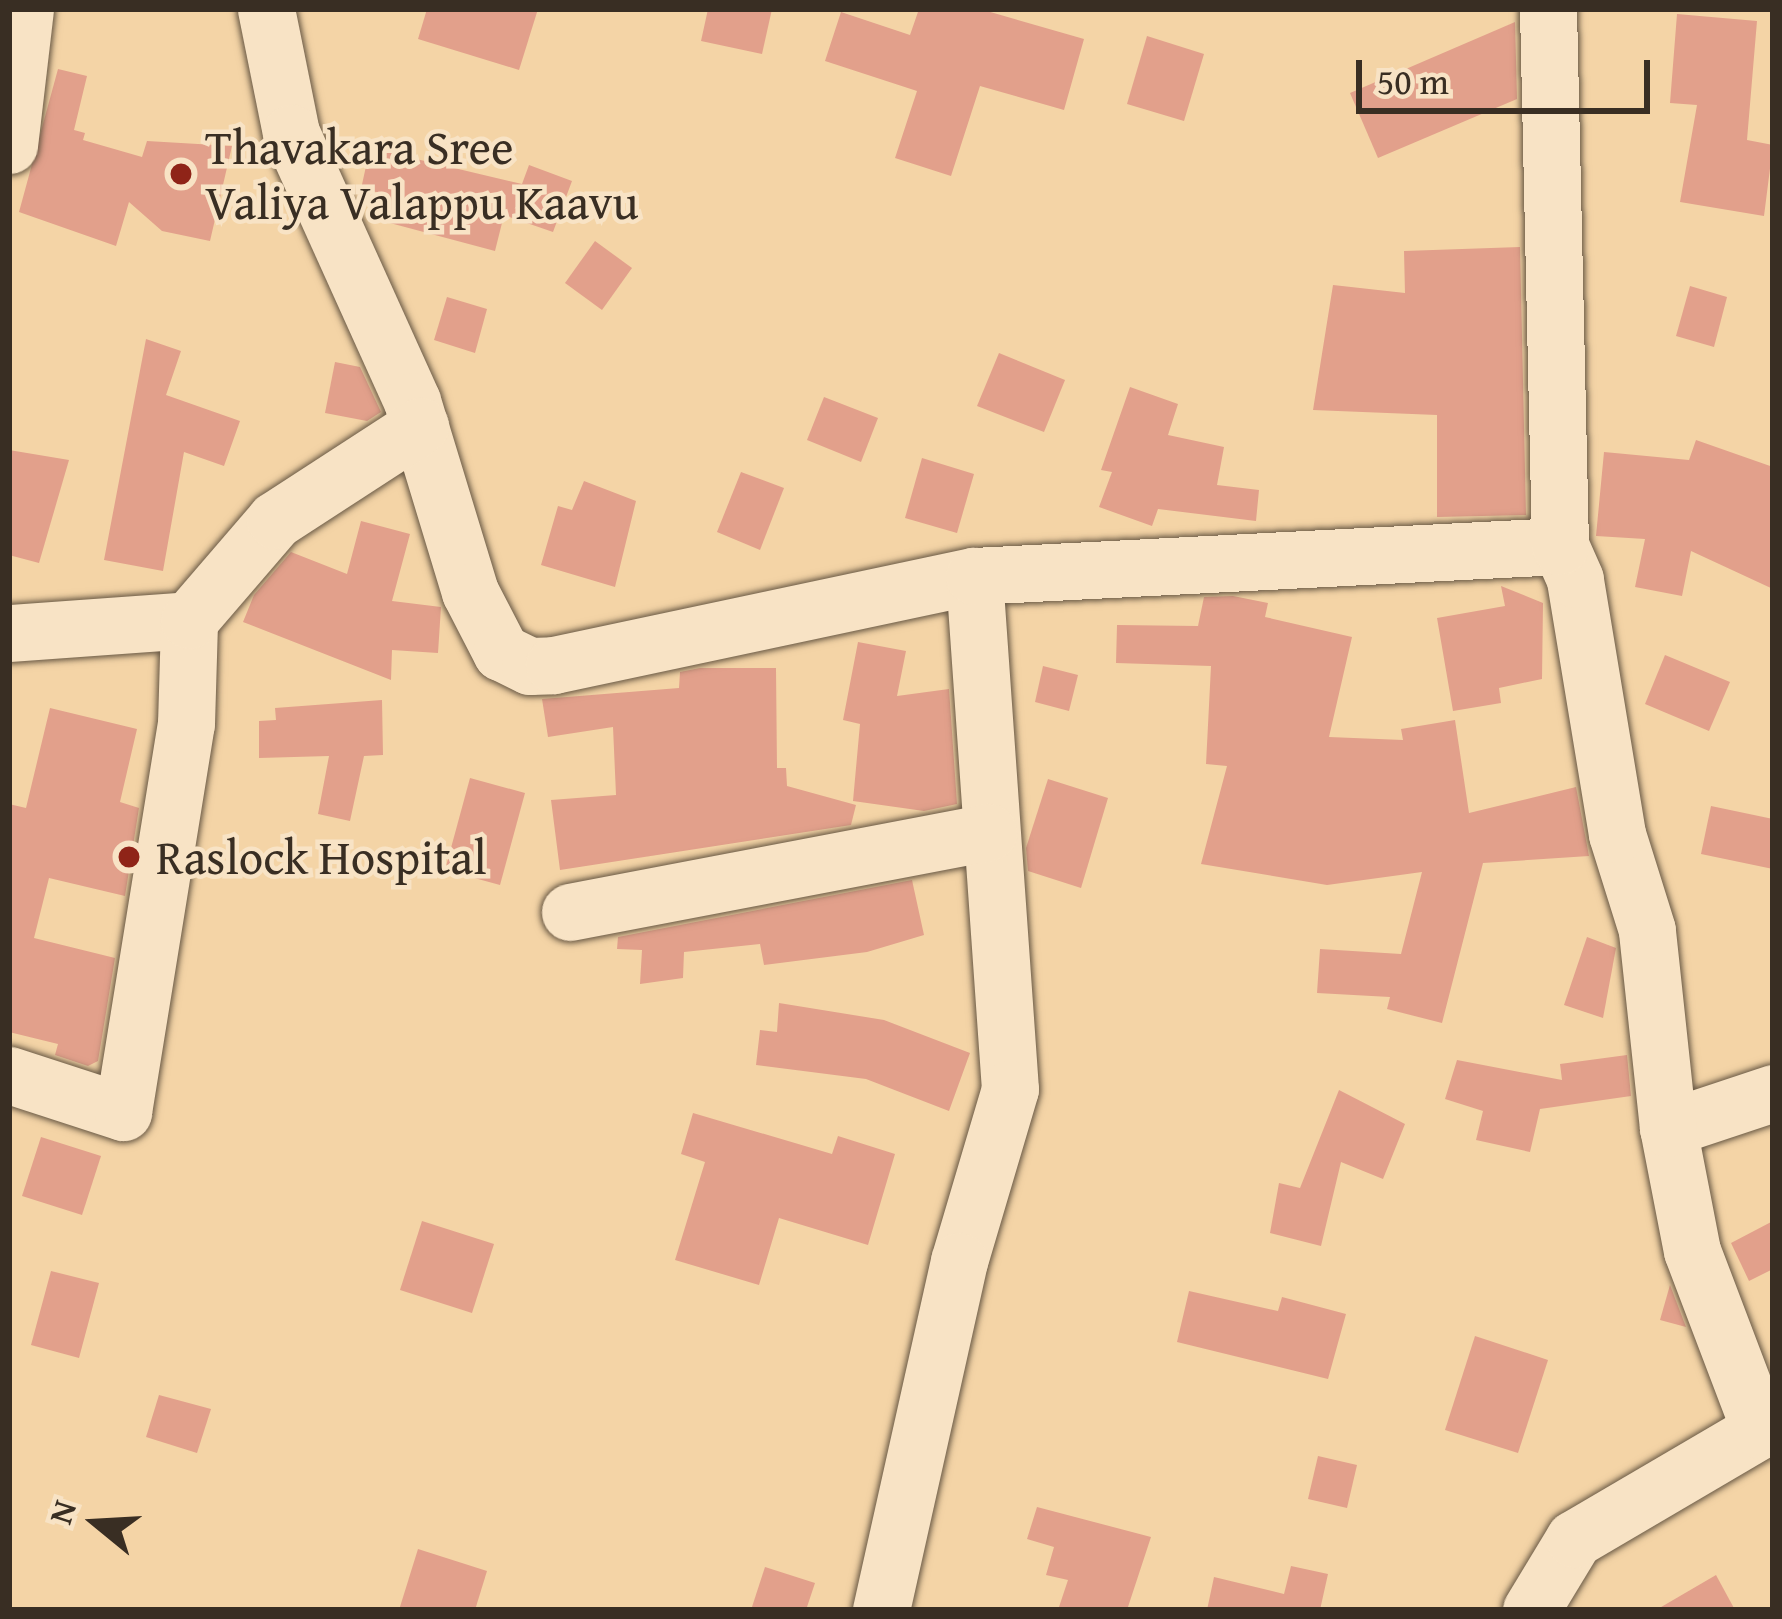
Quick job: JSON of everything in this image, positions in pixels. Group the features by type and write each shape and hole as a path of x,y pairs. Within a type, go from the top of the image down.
{"street":[{"path":"9,145 25,9"},
{"path":"266,9 291,134 420,426 482,622 501,652 530,666 974,576 1560,546"},
{"path":"1531,1610 1574,1539 1760,1430 1692,1252 1668,1128 1647,931 1617,834 1575,580 1560,546 1548,9"},
{"path":"9,1075 123,1112 186,724 189,620 274,520 420,426"},
{"path":"880,1610 959,1261 1010,1089 988,832 974,576"},
{"path":"9,633 189,620"},
{"path":"570,912 988,832"},
{"path":"1668,1128 1773,1093"}],"building":[{"path":"427,9 538,9 519,70 418,39"},
{"path":"708,9 772,9 762,54 701,41"},
{"path":"919,9 980,9 1084,39 1064,110 980,86 951,176 895,158 917,91 825,61 841,12 910,35"},
{"path":"1677,14 1757,21 1747,140 1773,145 1764,216 1680,202 1697,105 1670,103"},
{"path":"1515,22 1517,99 1378,158 1350,93"},
{"path":"1147,36 1204,54 1184,121 1127,104"},
{"path":"58,69 87,76 74,130 85,133 83,140 142,157 147,141 232,146 210,241 162,231 129,202 116,246 19,212"},
{"path":"370,148 522,184 529,165 572,181 553,232 504,215 495,251 375,219 381,193 361,189"},
{"path":"595,241 632,268 602,310 565,283"},
{"path":"1520,247 1526,515 1437,517 1437,415 1313,410 1333,285 1405,293 1404,251"},
{"path":"1690,286 1727,297 1714,347 1676,336"},
{"path":"447,297 487,309 475,353 434,340"},
{"path":"146,339 181,351 166,395 240,421 224,466 184,452 163,571 104,560"},
{"path":"999,353 1065,380 1044,432 977,406"},
{"path":"335,362 360,367 381,412 367,421 325,413"},
{"path":"1130,387 1178,404 1168,435 1224,447 1217,485 1259,490 1256,521 1158,509 1152,526 1099,507 1112,472 1101,470"},
{"path":"824,397 878,418 861,462 807,440"},
{"path":"1696,440 1773,467 1773,589 1691,551 1682,596 1635,587 1645,539 1596,536 1604,452 1689,460"},
{"path":"9,450 69,460 39,563 9,555"},
{"path":"922,458 974,474 957,533 905,518"},
{"path":"741,472 784,488 760,550 717,532"},
{"path":"584,481 636,501 615,587 541,565 558,506 572,510"},
{"path":"361,521 410,534 392,601 441,607 438,653 392,650 391,680 243,622 254,595 291,552 347,574"},
{"path":"1501,586 1543,603 1542,679 1499,688 1501,703 1453,711 1437,618 1505,606"},
{"path":"1233,596 1268,603 1265,617 1352,637 1329,737 1403,740 1401,729 1455,720 1469,813 1576,787 1589,856 1483,863 1442,1023 1387,1009 1390,997 1317,993 1320,949 1401,954 1422,872 1327,885 1201,864 1227,766 1206,764 1211,666 1116,663 1117,625 1198,626 1204,597"},
{"path":"858,642 906,651 897,696 949,689 957,804 924,811 853,801 860,724 843,720"},
{"path":"1665,655 1730,682 1709,731 1645,704"},
{"path":"1043,666 1078,675 1069,711 1035,702"},
{"path":"776,668 777,768 786,768 787,786 856,805 851,825 560,870 551,800 616,795 613,727 548,737 542,699 679,688 680,672"},
{"path":"382,700 383,755 364,756 350,821 318,814 329,756 259,758 259,721 276,720 275,708"},
{"path":"50,708 137,729 120,802 139,808 125,896 49,878 34,938 115,958 98,1061 88,1066 55,1055 58,1044 9,1032 9,804 26,808"},
{"path":"470,778 525,793 500,885 445,870"},
{"path":"1048,779 1108,798 1081,888 1028,871 1026,848"},
{"path":"1711,806 1773,819 1773,869 1701,854"},
{"path":"912,880 924,935 867,952 764,965 760,944 684,952 683,978 640,984 642,950 617,949 618,937"},
{"path":"1587,937 1616,948 1603,1018 1564,1005"},
{"path":"779,1003 884,1020 970,1053 949,1111 866,1079 756,1065 760,1030 777,1032"},
{"path":"1627,1055 1631,1096 1540,1109 1530,1152 1476,1140 1483,1111 1445,1099 1457,1060 1562,1080 1560,1064"},
{"path":"1339,1090 1405,1124 1383,1179 1341,1162 1321,1246 1270,1233 1279,1183 1300,1188"},
{"path":"693,1113 832,1154 838,1136 895,1154 868,1245 779,1218 759,1285 675,1260 705,1162 681,1154"},
{"path":"41,1137 101,1156 82,1215 22,1196"},
{"path":"422,1221 494,1244 472,1313 400,1290"},
{"path":"1773,1221 1773,1269 1749,1281 1731,1243"},
{"path":"51,1271 99,1283 79,1358 31,1345"},
{"path":"1670,1285 1686,1327 1660,1320"},
{"path":"1189,1291 1278,1311 1282,1297 1346,1314 1328,1379 1177,1342"},
{"path":"1475,1336 1548,1360 1518,1453 1445,1430"},
{"path":"159,1395 211,1409 197,1453 146,1437"},
{"path":"1318,1456 1357,1465 1347,1508 1308,1499"},
{"path":"1037,1507 1151,1537 1127,1610 1058,1610 1068,1580 1046,1575 1054,1547 1027,1539"},
{"path":"418,1549 487,1571 475,1610 399,1610"},
{"path":"1291,1566 1328,1574 1320,1610 1207,1610 1214,1577 1284,1594"},
{"path":"765,1567 815,1583 806,1610 751,1610"},
{"path":"1716,1575 1735,1610 1656,1610"}],"place":[{"name":"Thavakara Sree Valiya Valappu Kaavu","path":"181,174"},
{"name":"Raslock Hospital","path":"129,857"}]}
